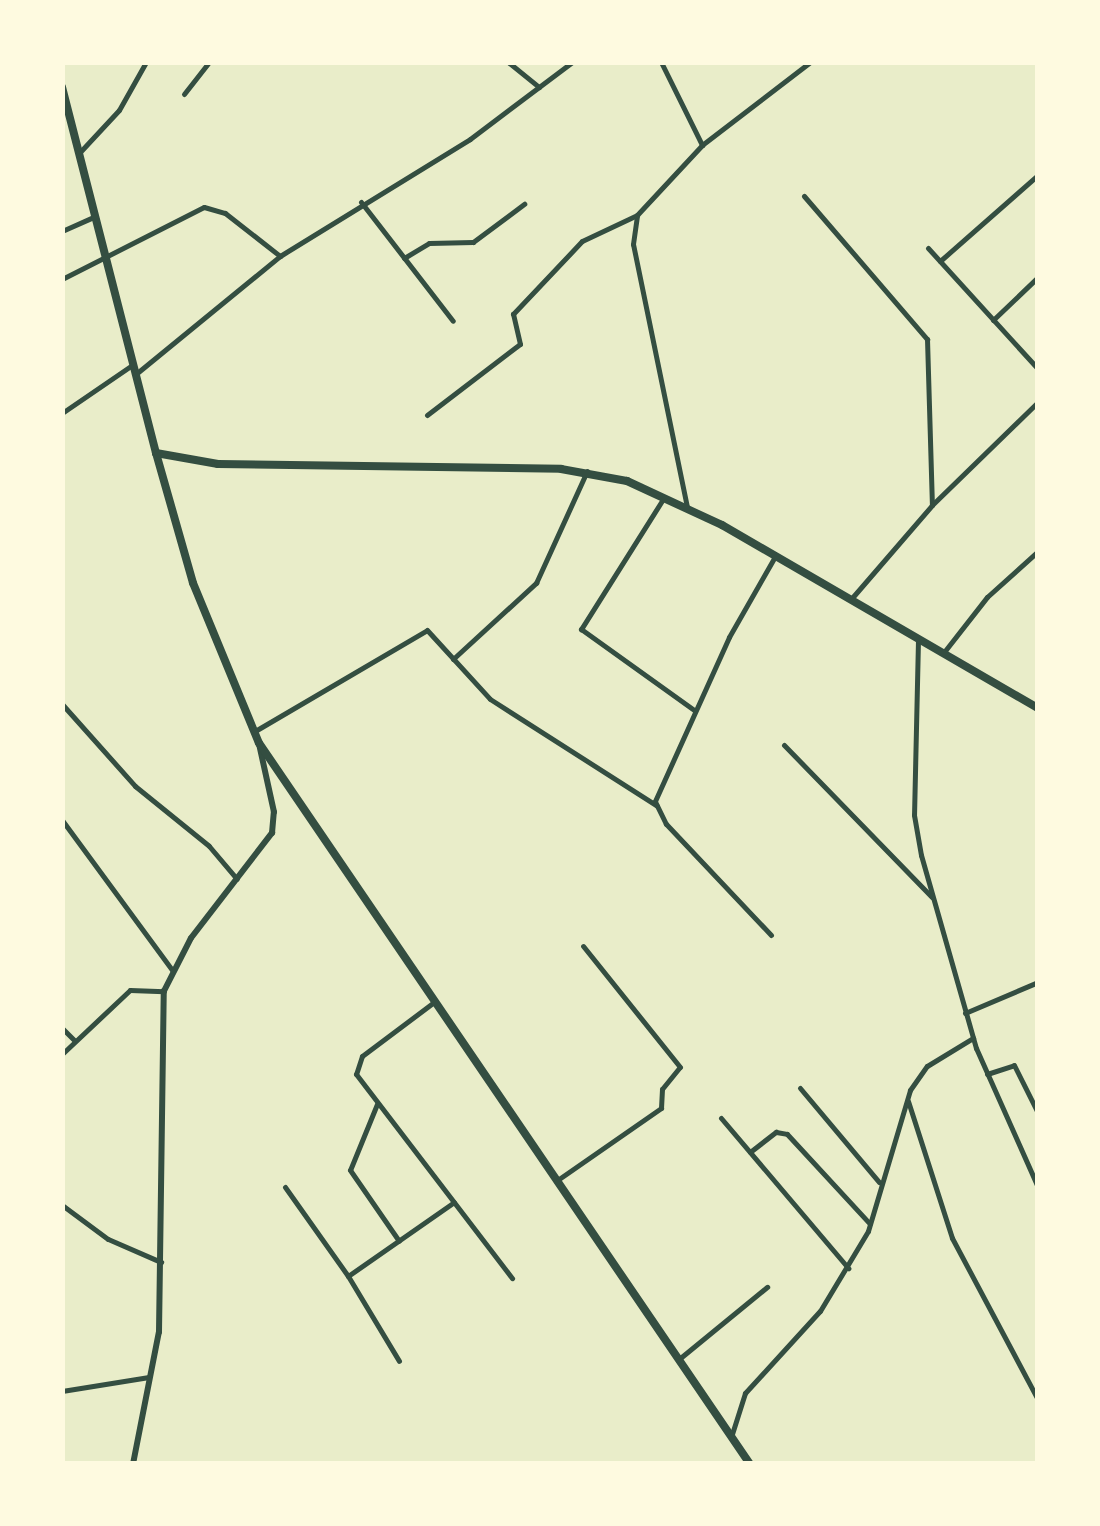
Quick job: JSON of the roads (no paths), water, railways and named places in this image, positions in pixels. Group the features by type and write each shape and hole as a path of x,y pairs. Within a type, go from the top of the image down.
{"main road":[{"path":"62,86 134,375 194,583 258,743 750,1464"},
{"path":"156,453 218,464 588,471 687,506 1038,708"}],"street":[{"path":"79,153 118,110 146,62"},
{"path":"184,94 209,62"},
{"path":"508,62 538,87"},
{"path":"134,375 280,256 361,202 470,138 572,62"},
{"path":"661,62 702,145"},
{"path":"427,416 520,344 514,314 582,242 637,214 702,145 810,62"},
{"path":"940,262 1038,175"},
{"path":"804,196 928,338 932,506"},
{"path":"361,202 453,321"},
{"path":"404,258 429,243 473,242 524,204"},
{"path":"62,279 204,206 225,213 280,256"},
{"path":"637,214 633,244 687,506"},
{"path":"62,232 95,216"},
{"path":"928,248 1038,369"},
{"path":"993,320 1038,277"},
{"path":"62,413 132,364"},
{"path":"849,601 932,506 1038,402"},
{"path":"453,659 536,584 588,471"},
{"path":"664,497 581,630 695,710"},
{"path":"942,654 987,597 1038,551"},
{"path":"771,935 666,824 657,806 658,785 774,558"},
{"path":"254,732 422,629 436,634 490,699 657,806"},
{"path":"918,640 914,815 973,1038 1038,1187"},
{"path":"62,704 135,786 242,876"},
{"path":"133,1464 152,1377 161,1262 164,991 172,970 242,876 274,824 258,743"},
{"path":"784,745 934,899"},
{"path":"62,820 172,970"},
{"path":"555,1181 660,1108 662,1089 680,1067 583,946"},
{"path":"966,1013 1038,982"},
{"path":"62,1054 130,990 164,991"},
{"path":"435,1002 358,1062 359,1082 512,1278"},
{"path":"62,1028 75,1042"},
{"path":"731,1436 755,1378 820,1311 848,1269 870,1224 907,1098 927,1066 973,1038"},
{"path":"987,1074 1014,1065 1038,1113"},
{"path":"800,1088 880,1184"},
{"path":"907,1098 952,1238 1038,1400"},
{"path":"377,1104 350,1170 400,1241"},
{"path":"721,1118 848,1269"},
{"path":"750,1152 776,1132 787,1134 870,1224"},
{"path":"286,1188 348,1276 399,1361"},
{"path":"348,1276 454,1202"},
{"path":"62,1205 116,1244 161,1262"},
{"path":"677,1361 767,1286"},
{"path":"62,1391 152,1377"}]}
